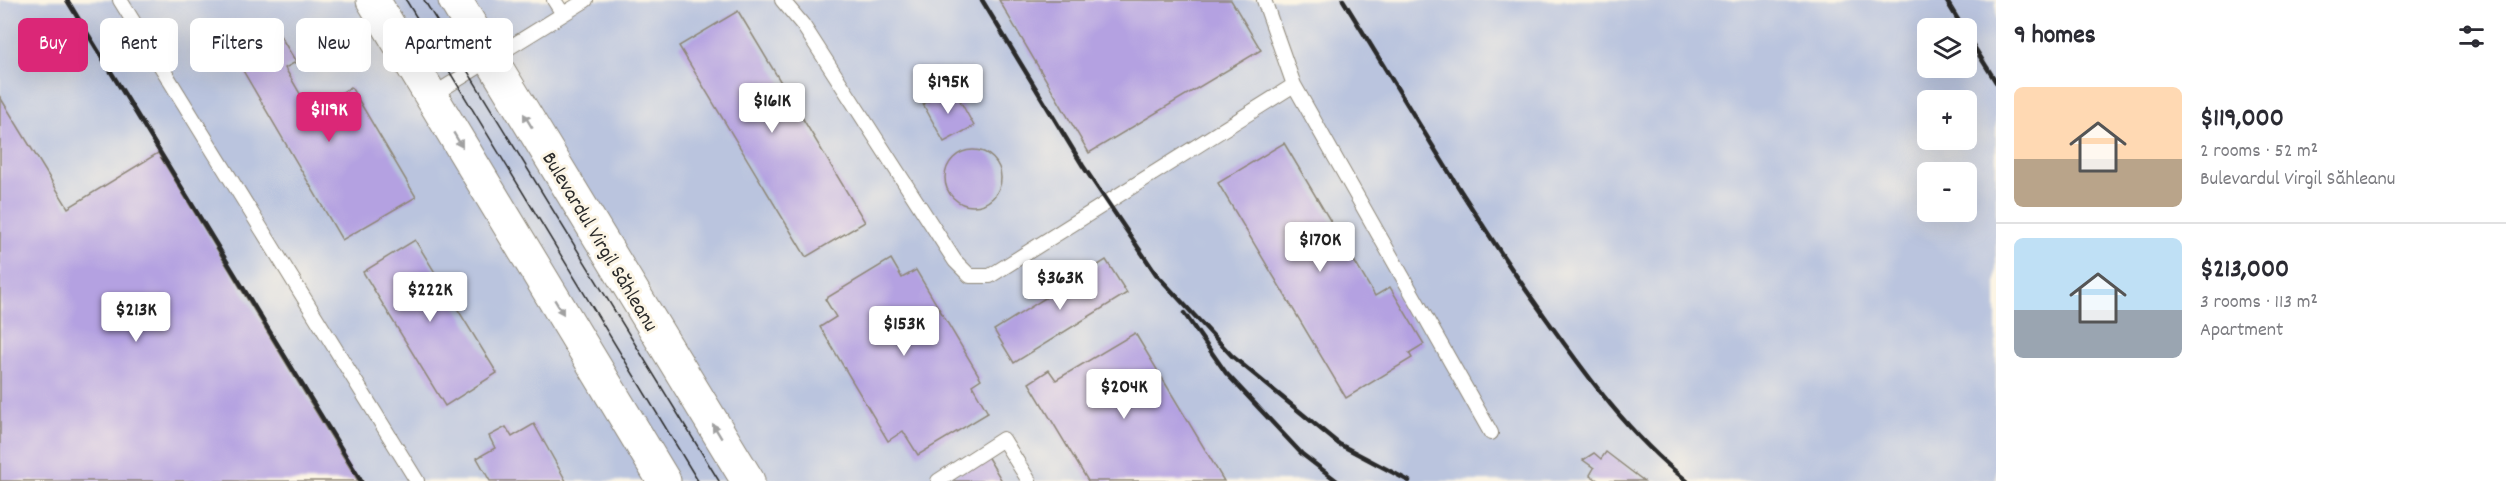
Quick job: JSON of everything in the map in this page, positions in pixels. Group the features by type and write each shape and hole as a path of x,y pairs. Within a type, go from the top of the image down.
{"main road":[{"path":"373,0 664,481"},
{"name":"Bulevardul Virgil Săhleanu","path":"455,0 466,18"},
{"name":"Bulevardul Virgil Săhleanu","path":"498,72 747,481"}],"lane":[{"path":"120,0 417,481"},
{"path":"554,0 563,14"},
{"path":"513,45 586,0"},
{"path":"782,0 803,25 955,261 970,276 990,276 1294,85"},
{"path":"1264,0 1294,85 1491,433"},
{"path":"431,96 469,72"},
{"path":"938,481 1003,439 1029,481"}],"shaded area":[{"path":"0,0 1996,0 1996,481 0,481"}],"building":[{"path":"999,0 1231,0 1261,50 1089,153"},
{"path":"738,11 865,222 806,257 679,46"},
{"path":"284,42 296,62 285,68 310,111 351,87 416,197 342,240 244,72 284,72"},
{"path":"953,88 974,126 944,142 923,104"},
{"path":"0,97 68,208 158,153 358,481 0,481"},
{"path":"1284,143 1375,296 1390,287 1424,344 1409,353 1412,358 1346,398 1218,183"},
{"path":"973,150 988,155 996,163 1001,178 996,193 988,201 973,206 958,201 950,193 945,178 950,163 958,155"},
{"path":"415,240 497,373 445,406 363,272"},
{"path":"891,259 902,278 916,270 981,379 972,385 988,413 918,455 903,431 888,441 820,327 836,317 825,299"},
{"path":"1106,260 1127,293 1014,363 994,330"},
{"path":"1135,333 1224,481 1088,481 1029,383 1049,370 1056,380"},
{"path":"534,424 566,481 490,481 477,458 495,448 489,436 506,427 512,437"},
{"path":"1606,452 1644,481 1599,481 1590,475 1594,468 1583,460 1594,453 1601,459"},
{"path":"987,456 1002,481 947,481"}],"tram line":[{"path":"406,0 698,481"},
{"path":"424,0 719,481"}],"railway":[{"path":"67,0 361,481"},
{"path":"982,0 1083,166 1156,274 1232,356 1339,444 1409,481"},
{"path":"1343,0 1466,200 1561,339 1628,425 1687,481"},
{"path":"1946,0 1957,18"},
{"path":"1977,52 1996,82"},
{"path":"1184,313 1226,373 1302,454 1337,481"}]}
